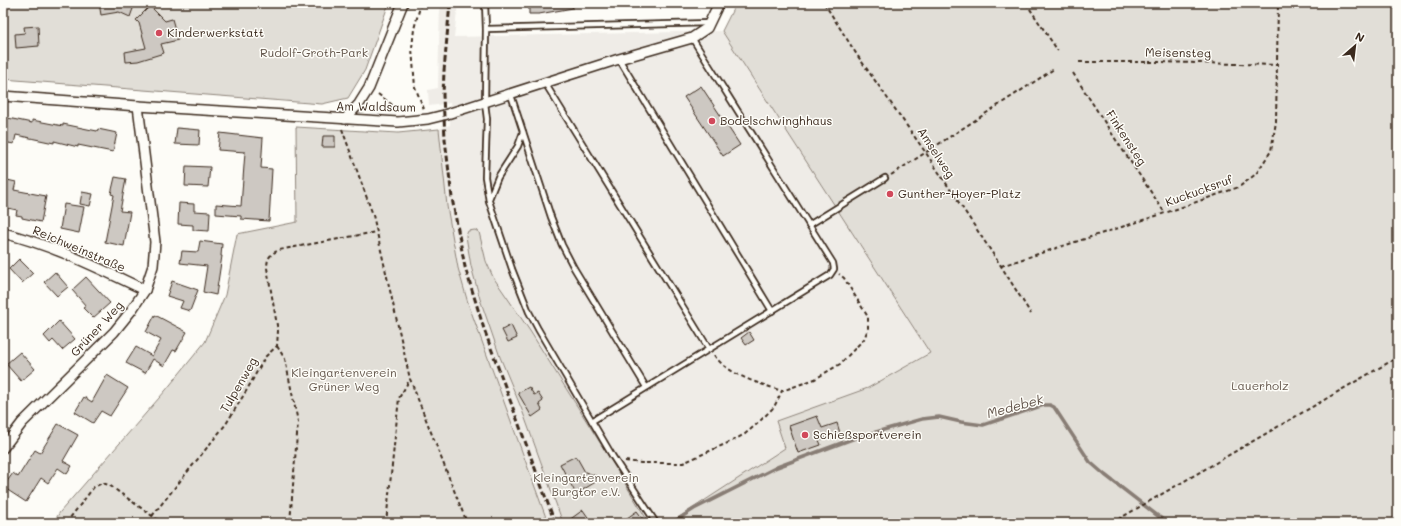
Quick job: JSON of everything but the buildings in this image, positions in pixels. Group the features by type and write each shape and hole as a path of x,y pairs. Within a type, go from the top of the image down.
{"street":[{"path":"342,118 359,104 369,88 403,3"},
{"name":"Am Waldsaum","path":"3,96 398,122 414,121 428,119 485,103 619,59 692,38 706,28 719,3"},
{"name":"Grüner Weg","path":"3,448 22,423 114,332 131,311 144,290 153,266 155,242 138,106"},
{"name":"Reichweinstraße","path":"3,233 32,241 80,259 144,290"}],"lane":[{"path":"485,3 485,103 487,119 485,177 489,200 499,233 529,312 538,329 613,457 656,523"},
{"path":"486,29 709,23"},
{"path":"592,421 830,275 834,269 833,263 692,38"},
{"path":"619,59 772,311"},
{"path":"545,83 709,349"},
{"path":"511,95 551,217 562,245 574,268 646,387"},
{"path":"489,200 498,177 518,146 523,132"},
{"path":"809,225 885,178"}],"path":[{"path":"421,3 414,29 412,48 416,87 428,119"},
{"name":"Amselweg","path":"824,3 857,55 926,153 1031,314"},
{"path":"1026,3 1058,51"},
{"name":"Kuckucksruf","path":"1001,266 1165,213 1239,187 1256,174 1271,152 1276,122 1278,3"},
{"name":"Meisensteg","path":"1079,62 1159,62 1277,65"},
{"path":"885,178 926,153 1054,69"},
{"name":"Finkensteg","path":"1074,73 1116,140 1165,213"},
{"path":"369,88 414,121"},
{"path":"342,118 373,215 410,379 467,523"},
{"path":"290,523 298,422 285,359 277,346 278,330 267,261 269,256 279,250 376,232"},
{"path":"613,457 628,462 683,463 745,434 774,407 782,392 815,379 840,364 864,339 868,329 868,316 844,278 834,269"},
{"name":"Tulpenweg","path":"152,516 226,424 265,357 277,346"},
{"path":"709,349 716,358 728,368 742,376 782,392"},
{"path":"1112,523 1398,357"},
{"path":"386,523 399,398 410,379"},
{"path":"66,523 94,487 102,483 162,523"}],"shaded area":[{"path":"440,3 458,3 454,37 722,31 930,353 868,388 776,421 785,448 670,523 649,523 530,331 493,277 482,248 468,231 466,236 471,266 480,299 500,357 522,410 563,523 548,523 468,303 458,268 447,206 439,129 450,125 450,103 429,106 428,90 438,88"}],"green space":[{"name":"Rudolf-Groth-Park","path":"3,3 389,3 365,70 348,98 322,104 3,79"},
{"name":"Lauerholz","path":"736,3 1398,3 1398,523 670,523 785,448 776,421 868,388 930,353 722,31"},
{"name":"Kleingartenverein Grüner Weg","path":"296,127 398,133 439,129 447,206 458,268 468,303 548,523 53,523 60,512 166,390 205,342 225,295 237,234 297,222"},
{"name":"Kleingartenverein Burgtor e.V.","path":"475,230 479,232 486,261 493,277 530,331 649,523 563,523 522,410 500,357 480,299 471,266 466,236 468,231"}],"waterway":[{"name":"Medebek","path":"672,523 694,509 777,467 855,438 922,419 939,417 983,425 1044,405 1054,407 1090,462 1167,523"}],"railway":[{"path":"450,3 443,95 445,139 452,198 465,267 484,329 555,523"}],"place":[{"name":"Kinderwerkstatt","path":"159,33"},
{"name":"Bodelschwinghhaus","path":"712,121"},
{"name":"Gunther-Hoyer-Platz","path":"890,194"},
{"name":"Schießsportverein","path":"805,435"}]}
